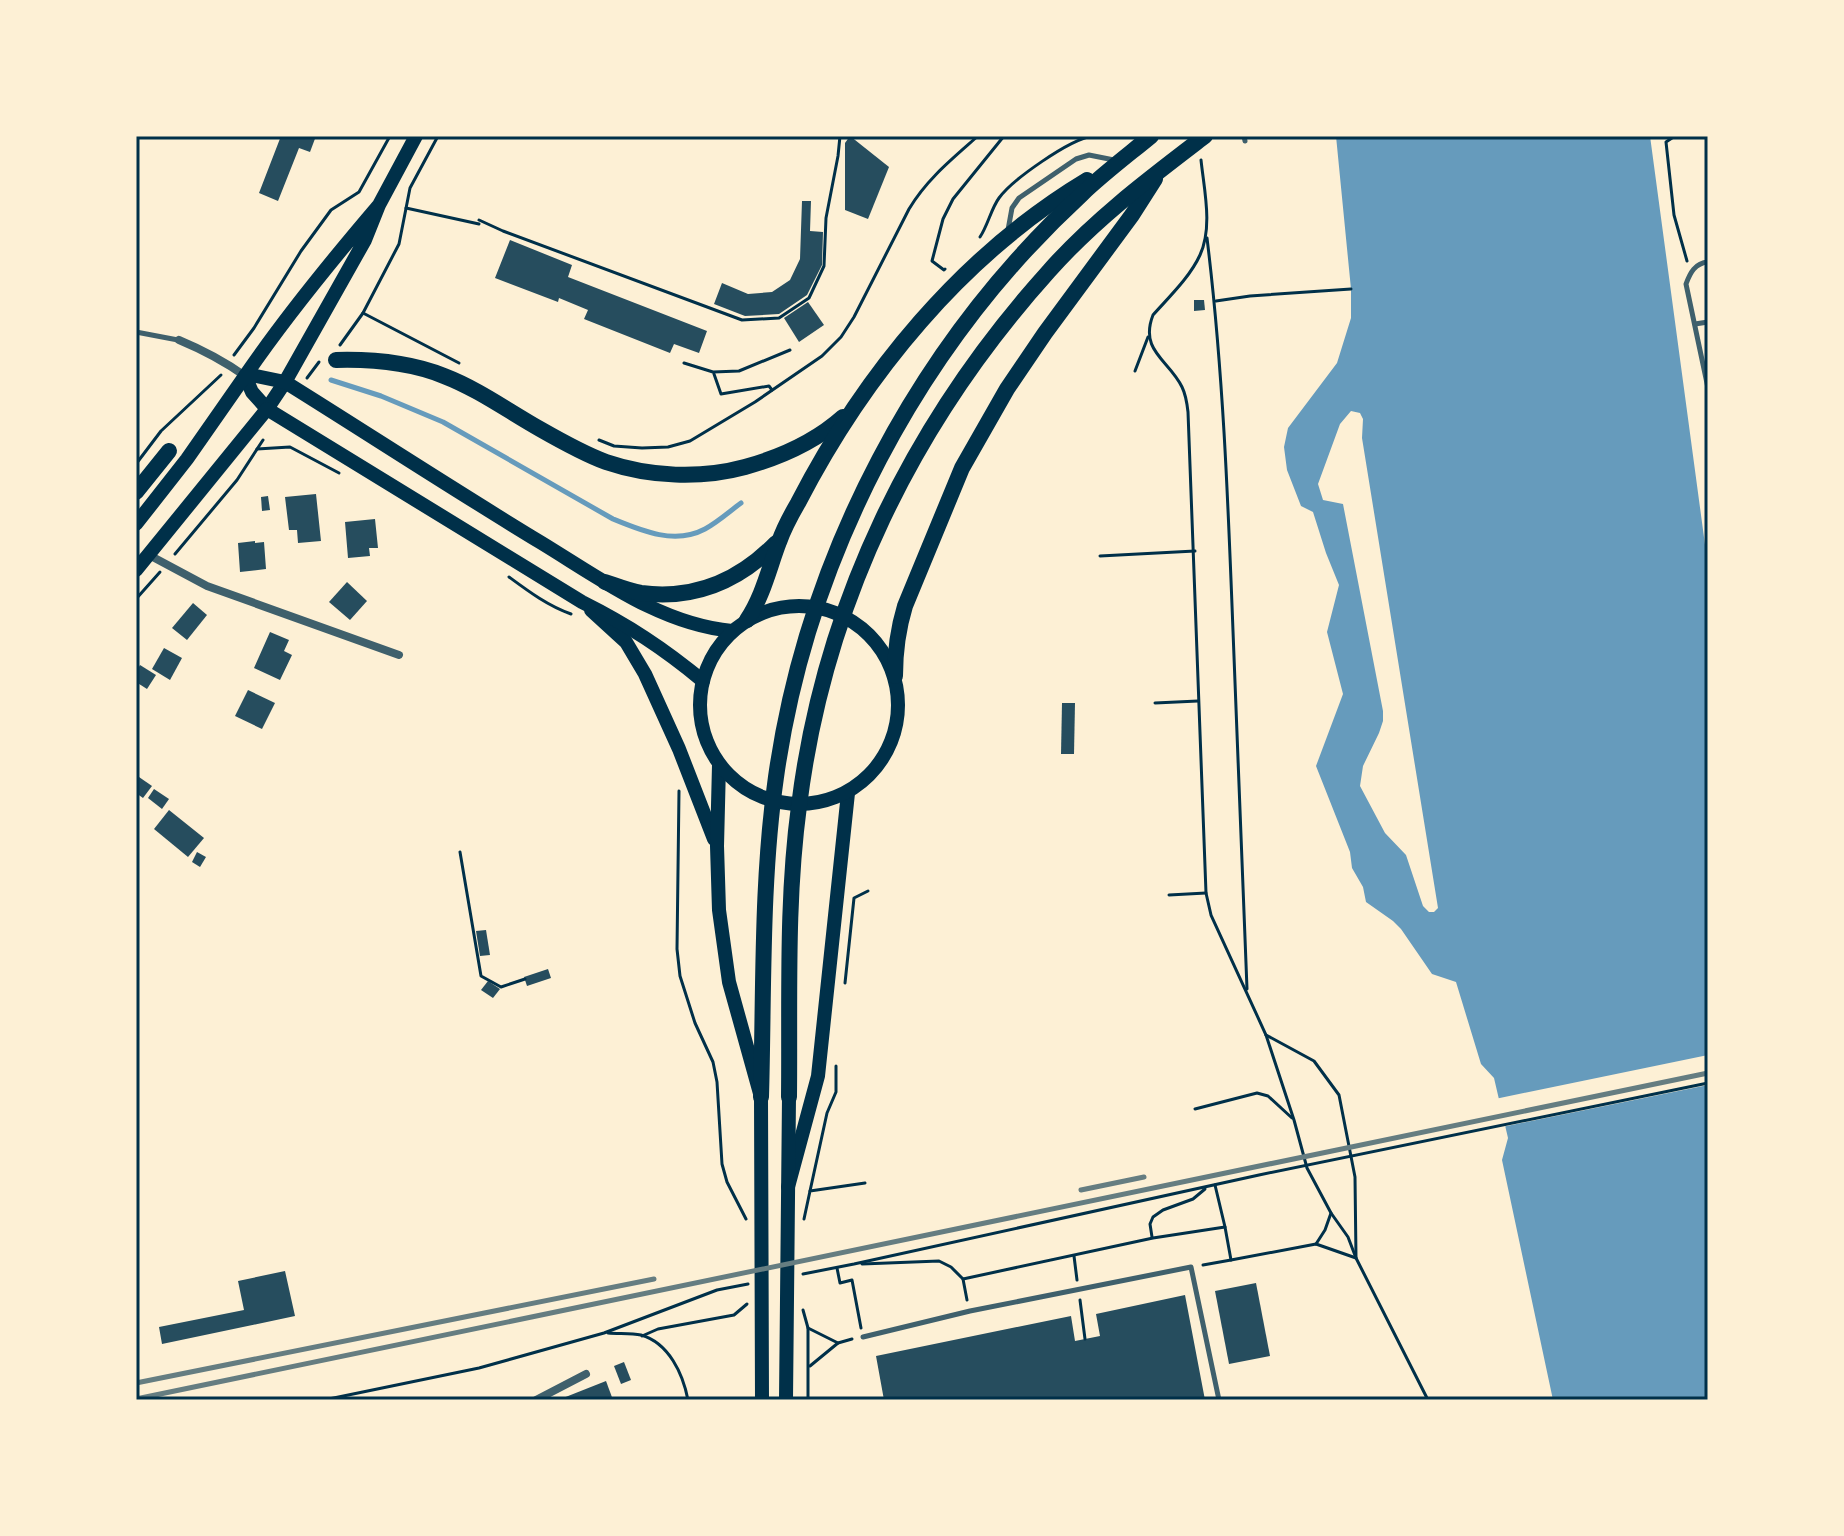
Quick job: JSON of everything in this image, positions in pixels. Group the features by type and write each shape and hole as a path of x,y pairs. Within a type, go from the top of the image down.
{"highway":[{"path":"747,620 758,602 780,539 813,474 853,409 887,363 965,275 1008,235 1048,204 1150,138"},
{"path":"789,1097 791,928 796,831 803,778 830,652 868,548 896,488 919,449 964,378 1009,318 1049,270 1123,200 1160,171 1203,144"},
{"path":"761,1097 766,877 776,774 792,696 823,587 871,476 944,353 1021,255 1119,160"},
{"path":"895,676 895,654 905,606 962,468 1007,389 1160,171"},
{"path":"332,357 400,363 441,375 604,461 637,470 671,474 716,473 770,459 819,435 853,409"},
{"path":"136,492 169,451"},
{"path":"605,582 638,592 668,595 693,591 721,583 740,573 760,560 780,539"}],"main road":[{"path":"136,570 273,413 291,386 416,136"},
{"path":"136,524 187,459 271,338 379,205"},
{"path":"245,376 291,386 636,601 673,619 732,631"},
{"path":"245,376 252,392 273,413 626,642 645,674 679,749 717,846"},
{"path":"796,606 822,608 846,617 867,632 884,652 895,676 899,696 897,726 888,752 871,775 848,793 821,803 793,805 765,799 739,785 719,765 705,739 700,710 709,662 732,631 747,620 771,610 796,606"},
{"path":"581,610 623,622 677,658 703,681"},
{"path":"719,765 719,910 729,982 761,1097 762,1400"},
{"path":"788,1187 818,1076 848,793"},
{"path":"786,1400 789,1097"}],"street":[{"path":"179,340 245,376"},
{"path":"149,555 207,586 399,655"},
{"path":"536,1400 586,1374"}],"lane":[{"path":"1708,262 1700,263 1691,272 1686,284 1708,388"},
{"path":"1695,324 1708,322"},
{"path":"136,332 179,340"},
{"path":"863,1337 970,1311 1191,1267 1219,1400"}],"path":[{"path":"136,464 161,431 222,374 331,210 359,192 390,136"},
{"path":"291,386 318,362 332,357 363,313 399,244 410,188 438,136"},
{"path":"406,208 479,222 742,320 779,318 809,298 824,266 826,218 840,136"},
{"path":"588,436 614,446 642,448 668,447 690,441 822,356 841,337 854,317 919,193 937,172 978,136"},
{"path":"954,262 944,270 932,261 943,219 953,199 1004,136"},
{"path":"1665,136 1674,215 1691,272"},
{"path":"1666,142 1675,136"},
{"path":"1203,144 1206,234 1215,301 1229,532 1247,993"},
{"path":"1135,371 1153,315 1194,265 1202,252 1206,234"},
{"path":"972,244 982,236"},
{"path":"1215,301 1351,289"},
{"path":"363,313 470,369"},
{"path":"1148,337 1153,349 1182,385 1187,399 1206,893 1211,915 1266,1035 1307,1168 1348,1237 1428,1400"},
{"path":"684,363 713,372 739,371 790,350"},
{"path":"713,372 721,394 769,386 772,390"},
{"path":"136,599 237,480 257,449 273,413"},
{"path":"257,449 290,447 344,475"},
{"path":"1100,556 1195,551"},
{"path":"508,576 560,611 581,610"},
{"path":"1155,703 1198,701"},
{"path":"679,779 677,949 680,976 695,1023 713,1062 722,1164 727,1182 750,1226"},
{"path":"460,852 481,976 501,987 525,979"},
{"path":"1169,895 1206,893"},
{"path":"1266,1035 1314,1061 1339,1095 1355,1177 1356,1258"},
{"path":"809,1273 1259,1175 1708,1083"},
{"path":"1195,1109 1257,1093 1268,1096 1294,1120"},
{"path":"804,1222 810,1191 865,1183"},
{"path":"1215,1185 1231,1260"},
{"path":"1153,1238 1150,1224 1153,1217 1193,1199 1208,1186"},
{"path":"1316,1244 1331,1213"},
{"path":"963,1279 1153,1238 1225,1227"},
{"path":"1191,1267 1316,1244 1356,1258"},
{"path":"1074,1256 1078,1283"},
{"path":"854,1264 939,1261 963,1279 970,1311"},
{"path":"799,1277 800,1263"},
{"path":"809,1366 838,1343 863,1337 852,1280 840,1283 837,1268"},
{"path":"324,1400 479,1368 604,1333 717,1290 740,1286"},
{"path":"1080,1297 1085,1339"},
{"path":"642,1336 658,1329 734,1315 752,1298"},
{"path":"802,1307 808,1328 808,1400"},
{"path":"808,1328 838,1343"},
{"path":"604,1333 642,1336 662,1347 681,1375 688,1400"}],"water":[{"path":"1336,136 1650,136 1708,567 1708,1400 1553,1400 1502,1160 1508,1138 1494,1078 1481,1064 1456,982 1432,974 1401,929 1366,902 1316,766 1343,694 1327,632 1339,585 1313,512 1301,506 1287,470 1284,447 1288,428 1337,363 1351,318","holes":["1351,411 1360,413 1438,908 1434,912 1423,906 1406,855 1385,833 1360,786 1363,766 1379,733 1383,711 1343,504 1323,500 1318,484 1340,424"]}],"pier":[{"path":"1708,1055 1708,1085 1502,1127 1495,1099"}],"building":[{"path":"281,136 316,136 310,152 299,148 278,201 259,193"},
{"path":"850,136 889,167 868,219 845,210 845,143"},
{"path":"802,201 811,201 810,231 823,232 822,265 807,295 779,314 745,316 714,304 722,283 748,294 772,292 790,280 800,259"},
{"path":"510,240 572,265 568,277 707,331 699,353 674,344 670,353 584,319 588,310 495,278"},
{"path":"1194,300 1204,300 1205,310 1194,311"},
{"path":"808,302 824,325 799,342 784,318"},
{"path":"316,494 321,541 298,543 297,530 289,530 285,497"},
{"path":"268,496 270,510 262,511 261,497"},
{"path":"375,519 378,548 369,548 370,556 348,558 345,522"},
{"path":"264,542 266,569 240,572 238,543"},
{"path":"347,582 367,601 350,620 329,602"},
{"path":"193,603 207,615 187,640 172,628"},
{"path":"270,632 289,640 284,651 292,655 280,680 254,668"},
{"path":"164,648 182,658 170,680 152,669"},
{"path":"140,665 156,675 147,689 136,682"},
{"path":"248,690 275,703 262,729 235,716"},
{"path":"1062,703 1075,703 1074,754 1061,754"},
{"path":"139,777 152,786 143,798 136,793"},
{"path":"154,789 169,799 162,809 148,798"},
{"path":"169,810 204,838 188,857 154,829"},
{"path":"197,852 206,857 200,867 192,862"},
{"path":"486,930 490,955 480,956 476,931"},
{"path":"548,969 551,978 527,986 524,977"},
{"path":"488,981 500,989 493,998 481,990"},
{"path":"285,1271 295,1316 162,1344 159,1327 244,1310 238,1281"},
{"path":"1256,1283 1270,1356 1229,1364 1215,1291"},
{"path":"1185,1295 1205,1400 884,1400 876,1356 1071,1316 1075,1341 1100,1336 1096,1314"},
{"path":"624,1362 631,1380 621,1384 614,1366"},
{"path":"606,1381 613,1400 558,1400"}],"waterway":[{"path":"331,380 381,396 443,422 613,519 647,532 670,536 694,534 741,503"}],"railway":[{"path":"136,1399 1708,1073"},
{"path":"1081,1190 1144,1177"},
{"path":"136,1383 654,1279"}]}
